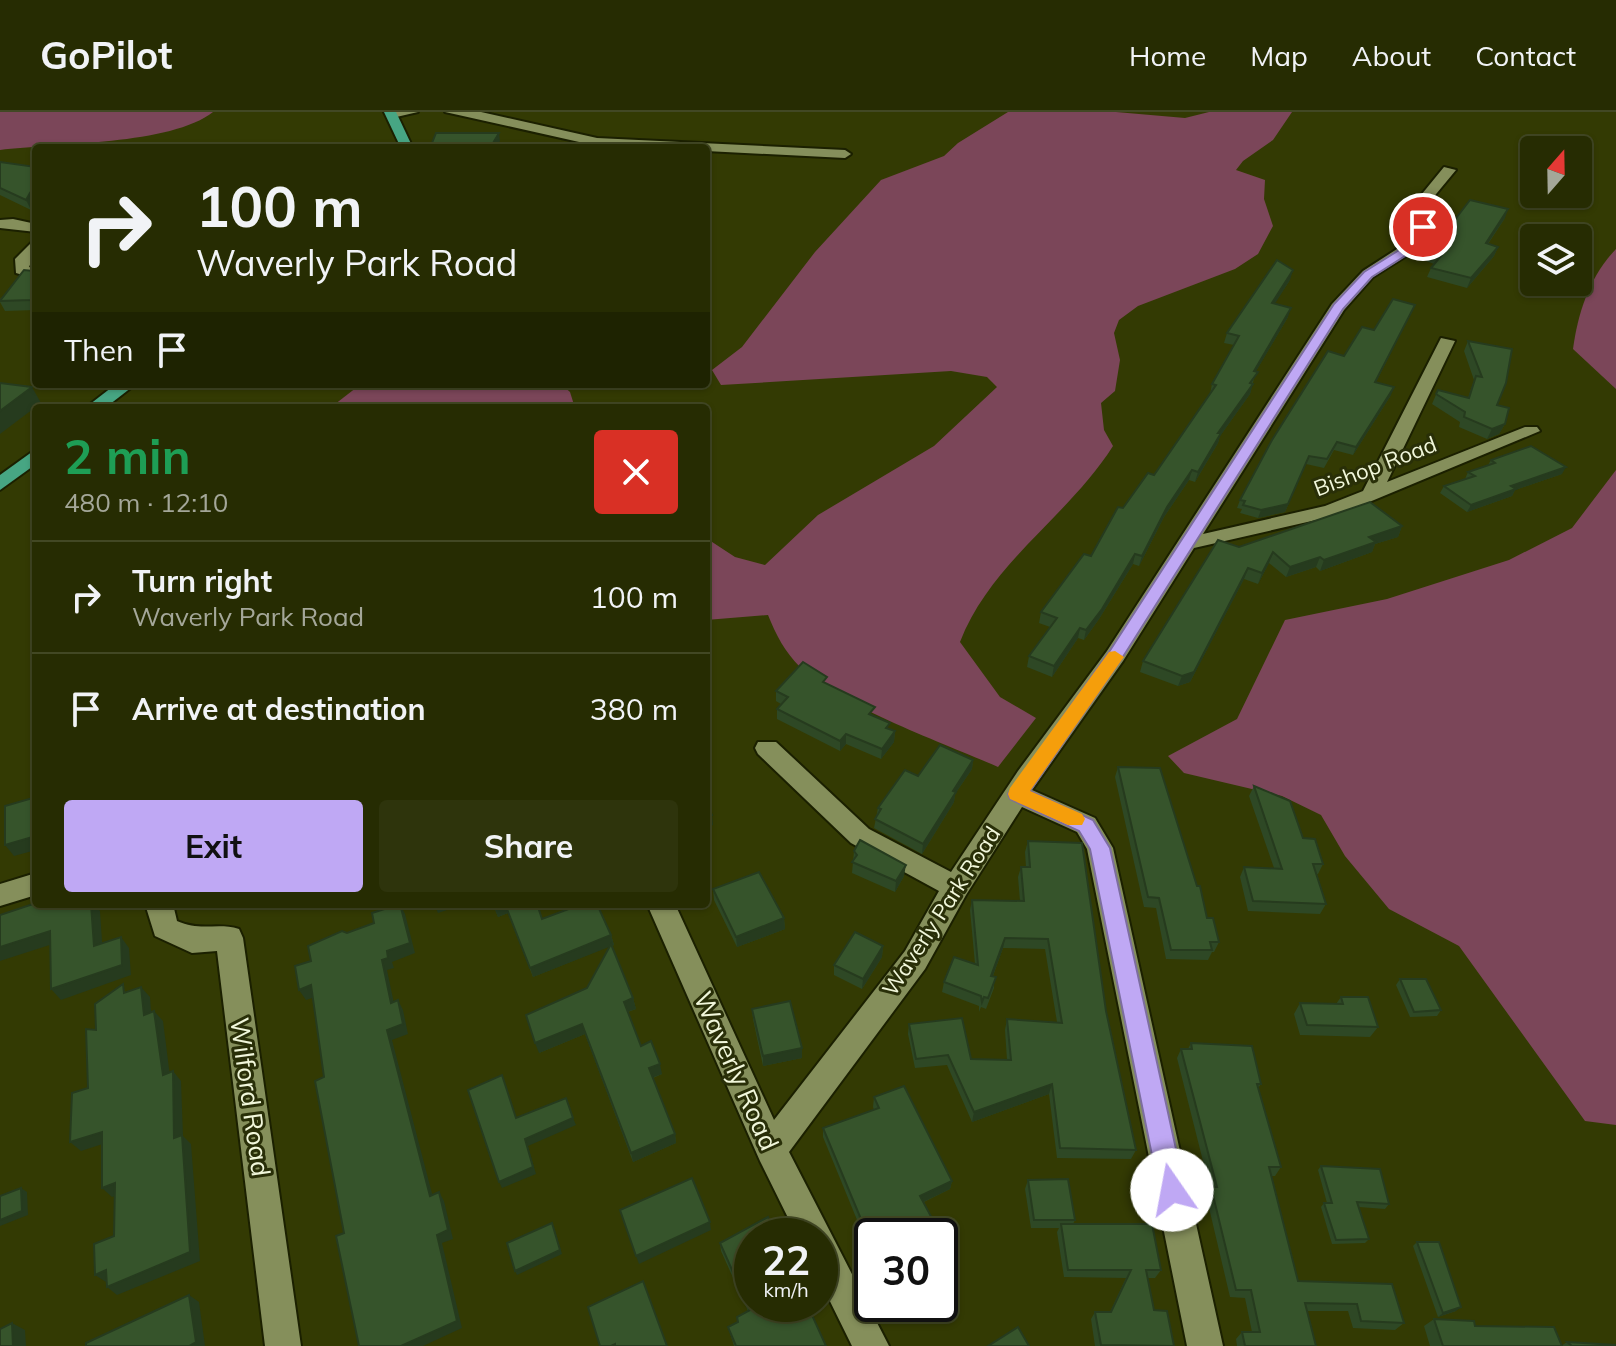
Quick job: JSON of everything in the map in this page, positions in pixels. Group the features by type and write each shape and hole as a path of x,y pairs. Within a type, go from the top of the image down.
{"main road":[{"path":"391,113 405,144"},
{"path":"100,404 122,388"},
{"path":"0,484 32,458"}],"street":[{"path":"391,113 412,112"},
{"path":"451,112 474,114 597,142 638,144"},
{"path":"710,147 845,154"},
{"name":"Waverly Park Road","path":"771,1150 915,960 956,887 1017,794 1115,656 1343,300 1368,274 1420,241 1425,231 1415,211 1449,170"},
{"path":"0,224 32,227"},
{"path":"32,247 22,259 21,270 32,273"},
{"path":"1372,493 1447,341"},
{"name":"Bishop Road","path":"1185,544 1331,511 1531,431"},
{"path":"767,748 860,836 956,887"},
{"path":"1017,794 1086,825 1100,848 1205,1346"},
{"path":"0,895 32,885"},
{"name":"Wilford Road","path":"160,908 165,928 192,941 229,938 283,1346"},
{"name":"Waverly Road","path":"663,908 771,1150 806,1218"},
{"path":"838,1281 871,1346"}],"shaded area":[{"path":"0,112 213,112 194,123 142,137 75,144 32,144 32,147 0,150"},
{"path":"1008,112 1116,112 1185,118 1209,112 1292,112 1273,140 1243,161 1236,170 1265,180 1264,199 1273,226 1258,254 1235,269 1138,306 1119,320 1114,333 1120,360 1115,391 1101,403 1104,430 1113,446 1095,472 991,588 960,642 1000,697 1036,718 998,767 865,709 816,681 790,655 768,615 710,620 710,541 735,557 765,565 818,515 934,446 997,387 987,377 951,371 721,385 712,370 742,347 815,252 881,180 944,156 958,143"},
{"path":"1616,249 1616,389 1573,349 1587,296 1592,296 1592,283"},
{"path":"356,388 566,388 574,404 335,404"},
{"path":"1616,470 1616,1125 1585,1121 1459,946 1389,909 1345,856 1321,815 1282,796 1184,773 1168,756 1237,719 1285,620 1387,599 1509,560 1572,528"}],"building":[{"path":"436,133 499,133 492,144 432,144"},
{"path":"0,162 32,166 32,194 26,200 0,188"},
{"path":"1470,200 1508,209 1486,243 1498,247 1471,278 1431,268 1441,256 1430,252"},
{"path":"1277,260 1293,270 1272,303 1291,308 1254,371 1258,372 1250,383 1253,384 1218,433 1221,433 1198,472 1192,470 1167,507 1142,556 1135,554 1102,609 1086,630 1080,628 1054,666 1029,656 1057,618 1041,612 1084,554 1091,556 1118,507 1123,508 1148,473 1154,475 1216,385 1212,384 1239,336 1227,333"},
{"path":"24,270 32,271 32,299 0,301"},
{"path":"1393,299 1415,305 1375,382 1394,387 1356,447 1337,442 1327,459 1309,456 1288,504 1261,510 1243,505 1245,501 1240,500 1272,440 1328,351 1344,356 1362,327 1374,330"},
{"path":"1468,341 1512,349 1506,383 1497,405 1509,408 1505,424 1492,429 1464,417 1465,412 1436,394 1438,390 1469,398 1476,376 1482,377"},
{"path":"0,383 32,387 0,411"},
{"path":"1531,446 1566,467 1511,486 1516,489 1471,505 1444,486 1475,476 1468,472 1495,463 1491,460"},
{"path":"1370,502 1402,526 1369,537 1376,542 1324,560 1320,557 1290,567 1273,552 1262,573 1248,568 1194,672 1182,676 1143,661 1218,540 1239,547"},
{"path":"803,662 827,677 823,682 875,707 869,714 890,723 886,728 895,731 882,749 846,734 840,741 777,709 788,697 776,691"},
{"path":"940,745 973,760 923,844 875,819 881,809 878,808 905,770 918,776"},
{"path":"1118,767 1160,768 1197,886 1200,886 1207,918 1213,918 1219,942 1210,942 1212,950 1171,950 1159,898 1148,897"},
{"path":"1254,786 1290,801 1303,838 1315,839 1323,864 1313,864 1326,904 1253,901 1244,867 1282,869"},
{"path":"32,798 32,837 5,845 5,806"},
{"path":"860,840 906,865 896,881 852,862"},
{"path":"1028,841 1082,843 1106,1011 1136,1150 1060,1148 1052,1084 974,1112 948,1055 916,1059 909,1024 962,1018 971,1059 1011,1060 1007,1019 1062,1023 1048,939 1005,938 991,976 996,977 988,998 984,997 982,1002 981,996 944,982 954,957 978,965 972,900 1024,901 1021,867 1030,867"},
{"path":"759,872 784,918 736,937 713,889"},
{"path":"32,904 32,908 91,908 94,946 121,937 122,965 51,989 50,931 0,947 0,915"},
{"path":"401,908 410,943 387,951 388,958 382,960 391,1003 398,1000 403,1024 387,1030 430,1196 439,1192 448,1230 437,1235 457,1321 401,1346 359,1346 336,1236 344,1233 315,1081 324,1077 311,985 299,990 295,966 311,961 308,946 342,931 347,933 374,923 372,913"},
{"path":"507,908 538,908 542,919 571,908 599,908 611,935 530,968"},
{"path":"855,932 883,946 863,979 834,965"},
{"path":"611,944 633,998 624,1002 641,1046 651,1041 660,1064 649,1068 675,1134 631,1153 582,1024 535,1043 526,1015 587,988"},
{"path":"1400,979 1426,979 1441,1010 1414,1012"},
{"path":"123,984 124,993 141,987 144,1015 154,1011 163,1075 173,1071 174,1138 182,1135 190,1252 107,1287 106,1270 95,1275 94,1244 114,1236 115,1183 102,1188 102,1132 70,1142 72,1093 88,1088 86,1029 96,1030 95,1004"},
{"path":"1341,997 1368,997 1378,1027 1307,1025 1300,1003 1343,1004"},
{"path":"790,1001 802,1048 763,1056 752,1009"},
{"path":"1191,1043 1252,1046 1261,1084 1257,1084 1281,1167 1269,1167 1298,1281 1392,1284 1404,1323 1361,1321 1357,1304 1305,1303 1316,1346 1245,1346 1242,1332 1260,1332 1251,1290 1236,1290 1211,1187 1217,1187 1181,1049 1192,1049"},
{"path":"502,1075 516,1118 566,1098 573,1118 525,1139 533,1167 499,1182 468,1090"},
{"path":"904,1086 952,1181 920,1196 932,1218 860,1218 823,1128 879,1108 874,1097"},
{"path":"1321,1166 1380,1169 1389,1204 1357,1202 1369,1239 1336,1240 1324,1203 1332,1203"},
{"path":"692,1178 710,1222 636,1256 620,1210"},
{"path":"1068,1179 1075,1220 1034,1220 1028,1180"},
{"path":"21,1188 22,1211 0,1220 0,1196"},
{"path":"552,1223 560,1250 515,1271 507,1243"},
{"path":"1061,1224 1152,1224 1161,1270 1146,1270 1154,1310 1167,1311 1174,1346 1101,1345 1095,1312 1111,1312 1131,1270 1068,1270"},
{"path":"734,1235 734,1274 720,1243"},
{"path":"1417,1242 1439,1242 1461,1307 1443,1313"},
{"path":"643,1281 667,1346 600,1346 588,1307"},
{"path":"189,1295 196,1342 189,1346 86,1346 86,1343"},
{"path":"1434,1319 1474,1321 1475,1326 1554,1327 1562,1346 1443,1346"},
{"path":"738,1322 815,1322 826,1346 736,1346 728,1327"},
{"path":"12,1323 13,1346 0,1346 0,1329"},
{"path":"1018,1327 1029,1346 988,1346"},
{"path":"1567,1342 1616,1345 1616,1346 1572,1346"}],"slow traffic":[{"path":"1075,819 1017,794 1115,657"}],"route":[{"path":"1172,1190 1100,848 1086,825 1017,794 1115,656 1325,325 1368,274 1420,241 1424,236 1423,227"}]}
